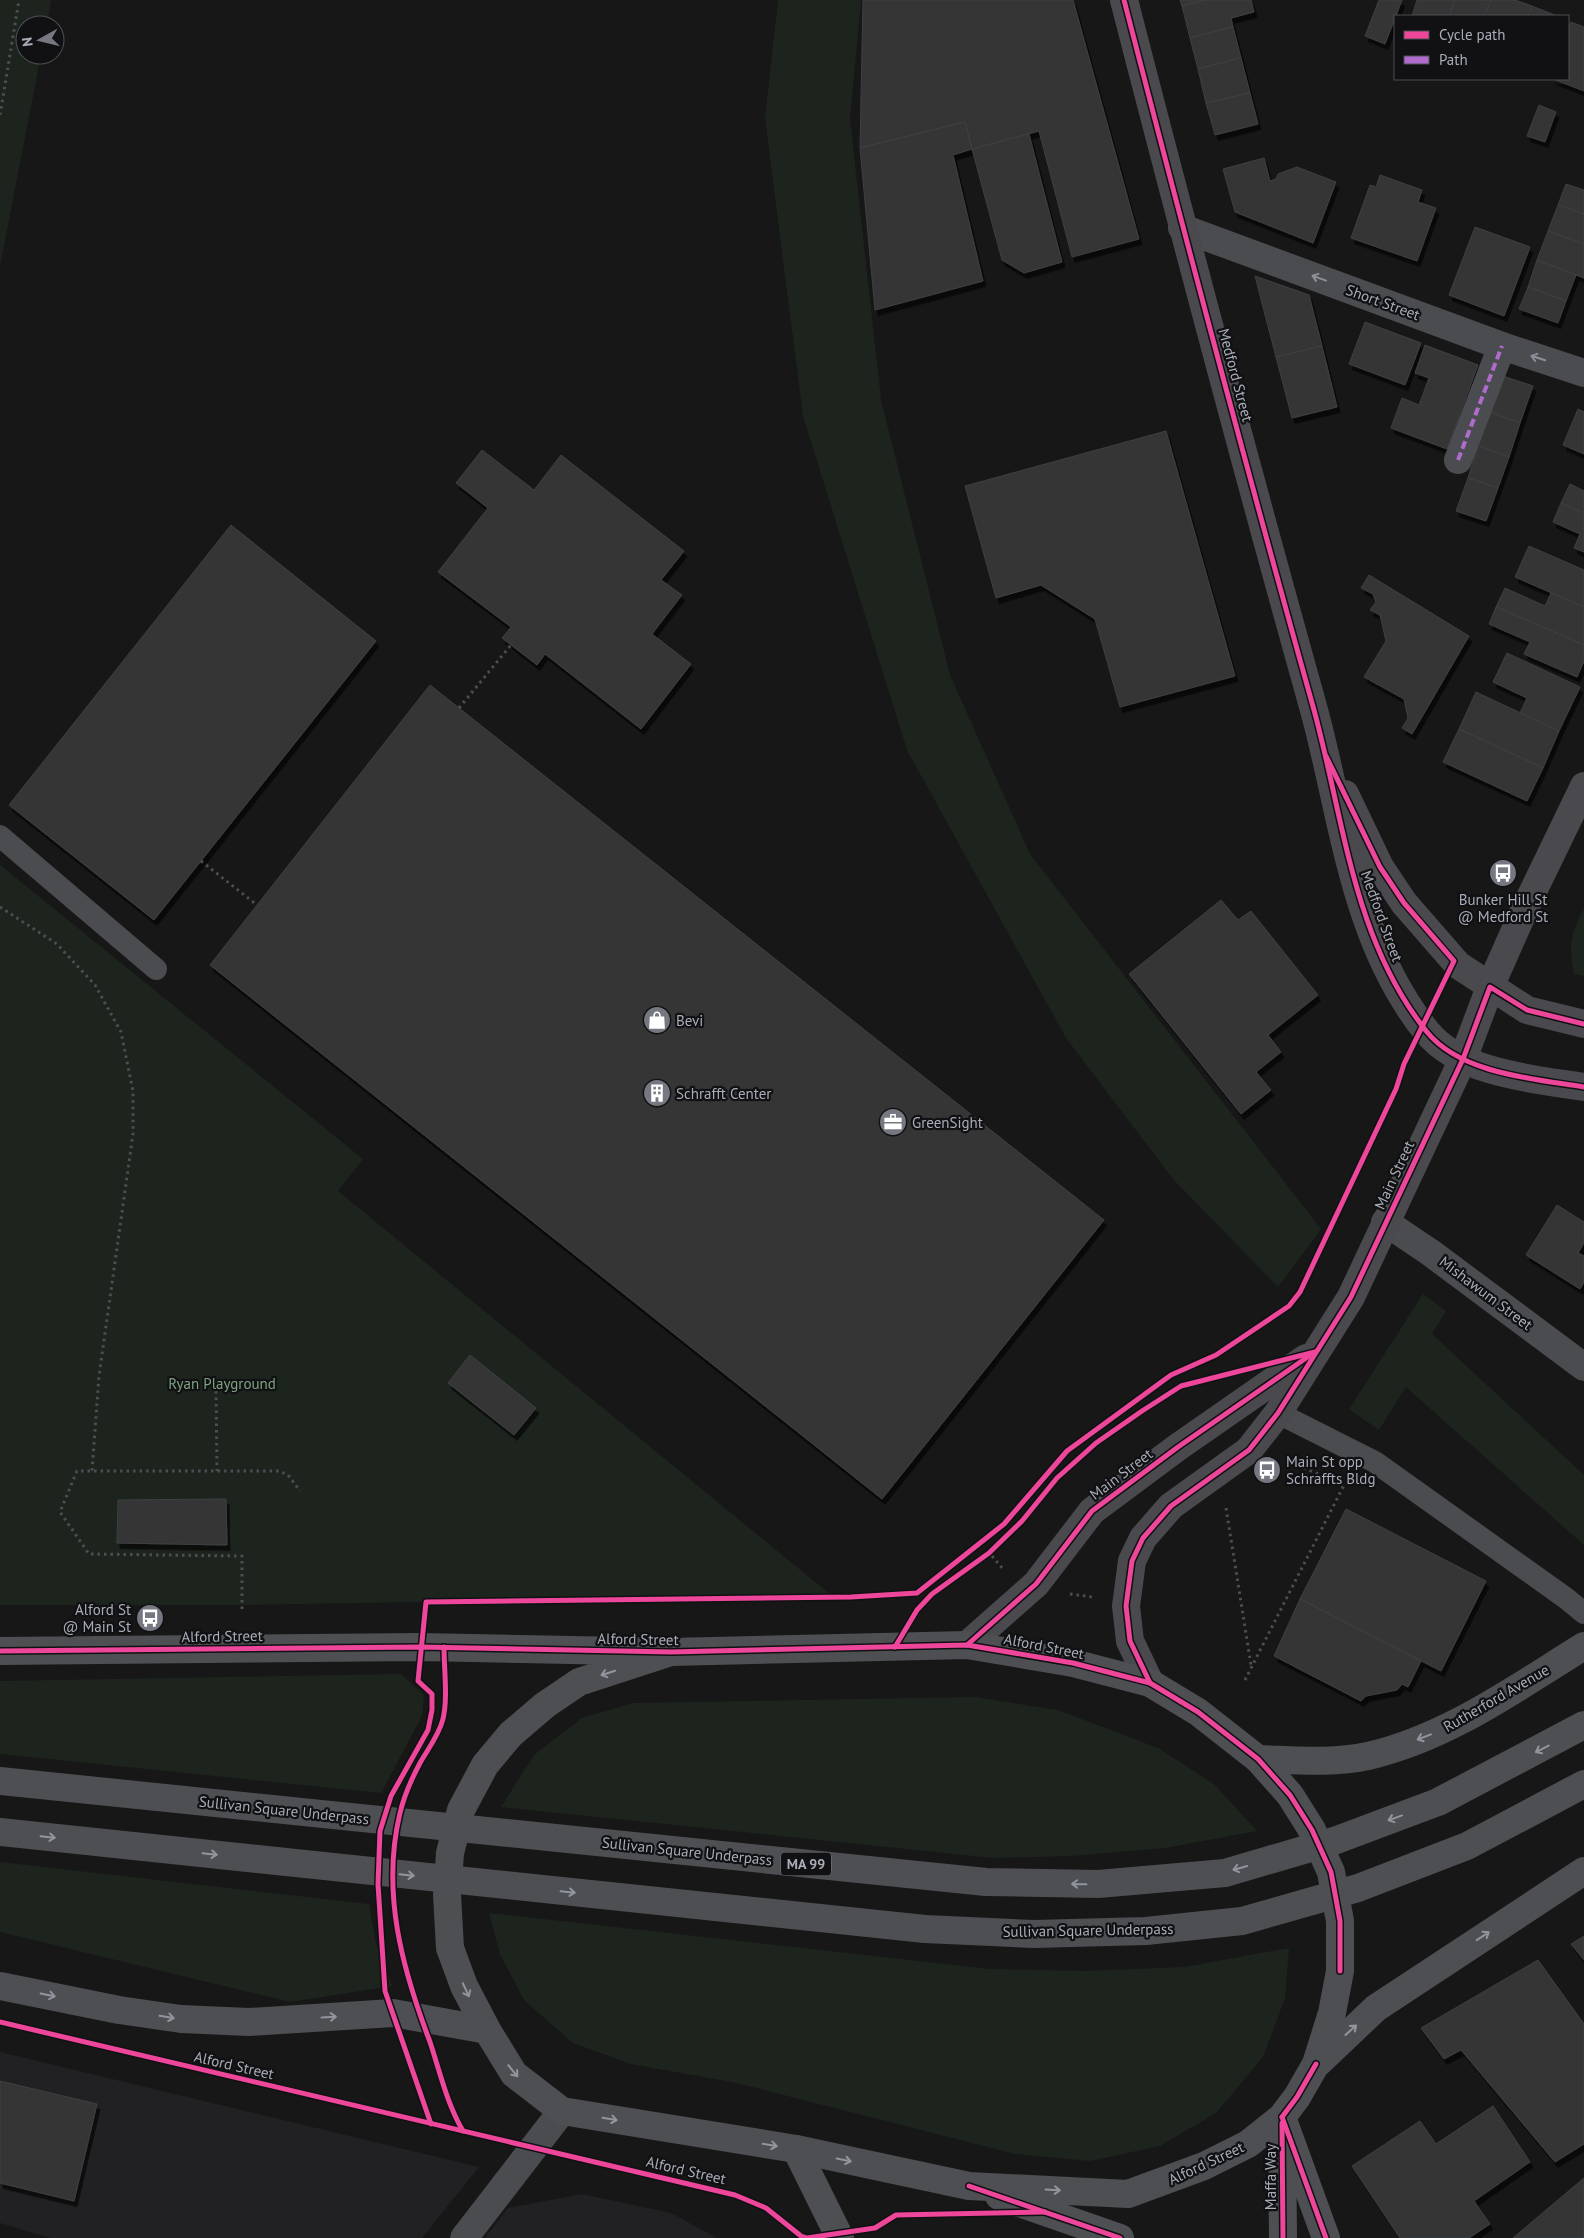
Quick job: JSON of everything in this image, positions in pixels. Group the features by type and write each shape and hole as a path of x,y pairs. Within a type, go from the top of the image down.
{"main road":[{"name":"Medford Street","path":"1124,0 1182,228 1326,756 1345,847 1361,903 1381,955 1406,1004 1430,1035 1463,1059"},
{"name":"Medford Street","path":"1326,756 1380,866 1404,903 1458,965 1490,987"},
{"name":"Main Street","path":"1150,1683 1130,1641 1126,1606 1132,1561 1139,1546 1143,1538 1171,1506 1249,1450 1278,1413 1351,1297 1463,1059 1490,987 1552,850 1584,786"},
{"path":"1490,987 1527,1010 1584,1024"},
{"path":"1463,1059 1507,1075 1584,1086"},
{"name":"Main Street","path":"967,1645 1036,1584 1092,1511 1178,1447 1315,1352"},
{"name":"Alford Street","path":"0,1651 420,1647 671,1652 967,1645 1073,1663 1150,1683 1198,1712 1258,1759 1290,1795 1312,1830 1331,1872 1340,1921 1340,1971 1332,2013 1316,2064 1282,2117 1248,2144 1213,2162 1165,2182 1128,2194 969,2186 796,2150 562,2111 514,2074 486,2030 464,1986 450,1948 447,1895 450,1853 461,1810 485,1766 511,1734 545,1705 579,1682 671,1652"},
{"name":"Rutherford Avenue","path":"1258,1759 1311,1761 1356,1758 1368,1756 1429,1736 1484,1708 1584,1646"},
{"name":"Sullivan Square Underpass","path":"0,1781 986,1882 1098,1884 1224,1872 1334,1841 1438,1802 1584,1725"},
{"name":"Sullivan Square Underpass","path":"0,1832 925,1929 1034,1934 1146,1932 1242,1921 1358,1888 1467,1846 1584,1784"},
{"path":"1316,2064 1376,2008 1584,1871"},
{"path":"0,1986 119,2010 181,2019 248,2022 393,2013 486,2030"},
{"path":"1282,2117 1326,2238"},
{"name":"Maffa Way","path":"1282,2117 1283,2238"},
{"path":"796,2150 840,2238"},
{"path":"969,2186 1120,2238"}],"street":[{"name":"Short Street","path":"1182,228 1502,346 1584,373"},
{"path":"1458,460 1502,346"},
{"name":"Mishawum Street","path":"1386,1222 1584,1366"},
{"path":"464,2238 562,2111"}],"lane":[{"path":"0,836 156,969"},
{"path":"1278,1413 1375,1462 1568,1598 1584,1613"}],"path":[{"path":"0,115 19,0"},
{"path":"460,708 511,645"},
{"path":"202,861 257,905"},
{"path":"0,907 57,944 95,985 121,1032 133,1091 133,1134 99,1376 92,1471"},
{"path":"216,1391 218,1470"},
{"path":"1245,1680 1344,1485 1295,1464"},
{"path":"242,1609 242,1556 88,1554 60,1512 78,1471 280,1471 288,1475 300,1491"},
{"path":"1226,1506 1252,1665"},
{"path":"984,1558 993,1550"},
{"path":"992,1556 1007,1573"},
{"path":"1067,1594 1092,1597"}],"shaded area":[{"path":"0,2052 479,2167 422,2238 50,2238 0,2223"},
{"path":"582,2194 671,2213 717,2238 485,2238 508,2208"}],"green space":[{"path":"0,0 51,0 49,15 15,15 15,65 39,65 0,266"},
{"path":"778,0 861,0 850,119 881,400 950,675 1030,854 1321,1229 1278,1287 1173,1179 1066,1038 907,750 803,416 765,118"},
{"name":"Ryan Playground","path":"0,865 363,1159 338,1191 831,1595 243,1605 0,1605"},
{"path":"1584,908 1584,976 1574,974 1571,947 1576,925"},
{"path":"1423,1294 1446,1311 1432,1334 1584,1475 1584,1545 1406,1387 1379,1430 1349,1409"},
{"path":"401,1674 424,1695 422,1716 381,1793 0,1754 0,1681"},
{"path":"975,1697 1058,1710 1158,1748 1214,1784 1257,1831 1165,1848 1071,1856 993,1858 501,1807 534,1755 582,1718 633,1703"},
{"path":"0,1862 369,1904 376,1944 392,1986 290,2002 0,1932"},
{"path":"489,1913 990,1969 1083,1971 1185,1967 1289,1948 1285,1998 1263,2057 1216,2113 1160,2146 1090,2161 1015,2154 737,2083 631,2064 573,2043 524,2000 500,1954"}],"building":[{"path":"863,0 1073,0 1139,239 1072,257 1039,131 972,149 965,122 860,148"},
{"path":"1180,0 1205,0 1182,6"},
{"path":"1205,0 1251,0 1254,12 1231,18 1233,27 1190,38 1182,6"},
{"path":"1379,0 1402,0 1396,15 1394,15 1394,21 1385,44 1365,36"},
{"path":"1417,0 1455,0 1449,15 1412,15"},
{"path":"1455,0 1491,0 1484,15 1449,15"},
{"path":"1491,0 1515,0 1532,6 1528,15 1484,15"},
{"path":"1532,6 1554,15 1528,15"},
{"path":"1571,22 1584,27 1584,91 1556,80 1569,80 1569,27"},
{"path":"1233,27 1241,58 1198,69 1190,38"},
{"path":"1241,58 1250,93 1206,103 1198,69"},
{"path":"1250,93 1258,124 1215,135 1206,103"},
{"path":"1539,105 1556,112 1545,142 1527,136"},
{"path":"965,122 972,149 953,155 983,281 875,310 860,148"},
{"path":"1029,134 1062,262 1024,273 1002,260 972,149"},
{"path":"1264,158 1270,181 1276,179 1278,174 1297,167 1336,182 1313,243 1235,212 1223,169"},
{"path":"1380,175 1422,190 1418,202 1436,208 1417,261 1351,238 1370,185 1376,187"},
{"path":"1566,184 1584,190 1584,214 1558,205"},
{"path":"1558,205 1584,214 1584,244 1548,231"},
{"path":"1475,227 1530,247 1504,316 1449,295"},
{"path":"1548,231 1584,244 1584,278 1537,260"},
{"path":"1537,260 1576,275 1566,301 1528,287"},
{"path":"1255,276 1309,295 1322,346 1276,357"},
{"path":"1528,287 1566,301 1558,323 1519,309"},
{"path":"1365,322 1421,343 1405,385 1349,364"},
{"path":"1425,345 1478,365 1447,449 1391,428 1402,398 1419,405 1429,378 1415,373"},
{"path":"1322,346 1337,407 1292,418 1276,357"},
{"path":"1503,376 1533,386 1520,423 1490,412"},
{"path":"1578,409 1584,412 1584,454 1563,445"},
{"path":"1490,412 1520,423 1509,457 1478,446"},
{"path":"1166,431 1235,676 1120,707 1095,619 1041,585 996,598 965,486"},
{"path":"1478,446 1509,457 1498,488 1468,478"},
{"path":"482,450 534,490 561,455 684,551 661,580 682,595 652,634 691,664 641,729 545,654 537,665 502,638 511,627 438,572 488,508 456,483"},
{"path":"1468,478 1498,488 1486,521 1456,511"},
{"path":"1570,484 1584,491 1584,513 1561,503"},
{"path":"1561,503 1584,513 1584,552 1574,548 1580,534 1553,522"},
{"path":"231,525 376,641 154,920 9,805"},
{"path":"1529,546 1584,570 1584,607 1515,577"},
{"path":"1369,575 1469,636 1412,734 1402,728 1408,718 1404,699 1364,677 1386,641 1380,615 1370,610 1376,602 1373,594 1361,588"},
{"path":"1505,588 1545,606 1551,593 1584,607 1584,645 1496,607"},
{"path":"1496,607 1584,645 1584,661 1577,677 1524,654 1530,642 1489,624"},
{"path":"1507,653 1580,687 1559,731 1520,713 1527,698 1493,682"},
{"name":"Schrafft Center","path":"430,685 1104,1220 882,1499 210,965"},
{"path":"1476,692 1559,731 1543,768 1459,729"},
{"path":"1459,729 1543,768 1527,801 1443,762"},
{"path":"1221,900 1238,920 1251,911 1318,995 1268,1035 1281,1052 1256,1072 1271,1090 1241,1114 1129,974"},
{"path":"1557,1205 1584,1222 1584,1243 1578,1253 1584,1256 1584,1282 1580,1289 1526,1255"},
{"path":"470,1355 536,1408 514,1435 448,1383"},
{"path":"226,1499 227,1545 117,1543 118,1500"},
{"path":"1346,1509 1486,1581 1441,1671 1300,1599"},
{"path":"1300,1599 1421,1661 1408,1687 1402,1684 1397,1690 1366,1696 1361,1701 1274,1656"},
{"path":"1584,1936 1584,1960 1571,1944"},
{"path":"1538,1960 1584,2024 1584,2144 1555,2162 1461,2050 1444,2059 1421,2028"},
{"path":"0,2081 97,2104 74,2201 0,2183"},
{"path":"1493,2106 1530,2162 1474,2201 1490,2224 1469,2238 1400,2238 1352,2166 1420,2121 1436,2144"},
{"path":"1584,2178 1584,2238 1513,2238"}],"marked path":[{"path":"1458,460 1502,346"}],"cycle path":[{"path":"1124,0 1217,355 1314,710 1354,878 1382,958 1402,996 1427,1032 1441,1046 1479,1066 1522,1077 1584,1087"},
{"path":"431,2124 385,1991 378,1884 380,1831 391,1796 428,1730 432,1710 432,1694 418,1681 426,1602 851,1597 917,1593 1004,1524 1067,1451 1171,1375 1216,1355 1289,1306 1300,1292 1396,1089 1404,1064 1454,961 1404,903 1380,867 1326,756"},
{"path":"1150,1683 1130,1641 1126,1606 1132,1561 1143,1538 1171,1506 1249,1450 1278,1413 1351,1297 1463,1059 1490,987 1527,1010 1584,1024"},
{"path":"895,1647 917,1610 932,1594 989,1553 1022,1521 1057,1478 1096,1443 1181,1386 1315,1352"},
{"path":"967,1645 1036,1584 1092,1511 1178,1447 1309,1356"},
{"path":"0,1651 420,1647 671,1652 967,1645 1073,1663 1150,1683 1198,1712 1258,1759 1290,1795 1312,1830 1331,1872 1340,1921 1340,1971"},
{"path":"444,1647 446,1693 443,1719 436,1736 414,1775 400,1813 395,1842 394,1901 397,1929 411,1986 448,2099 463,2131"},
{"path":"0,2022 735,2195 766,2208 801,2236 807,2238 875,2228 896,2215 1045,2212"},
{"path":"1282,2117 1297,2097 1316,2064"},
{"path":"1282,2117 1326,2238"},
{"path":"1282,2123 1283,2238"},
{"path":"969,2186 1120,2238"}],"place":[{"name":"Bunker Hill St @ Medford St","path":"1503,873"},
{"name":"Bevi","path":"657,1020"},
{"name":"Schrafft Center","path":"657,1093"},
{"name":"GreenSight","path":"893,1122"},
{"name":"Main St opp Schraffts Bldg","path":"1267,1470"},
{"name":"Alford St @ Main St","path":"150,1618"}]}
